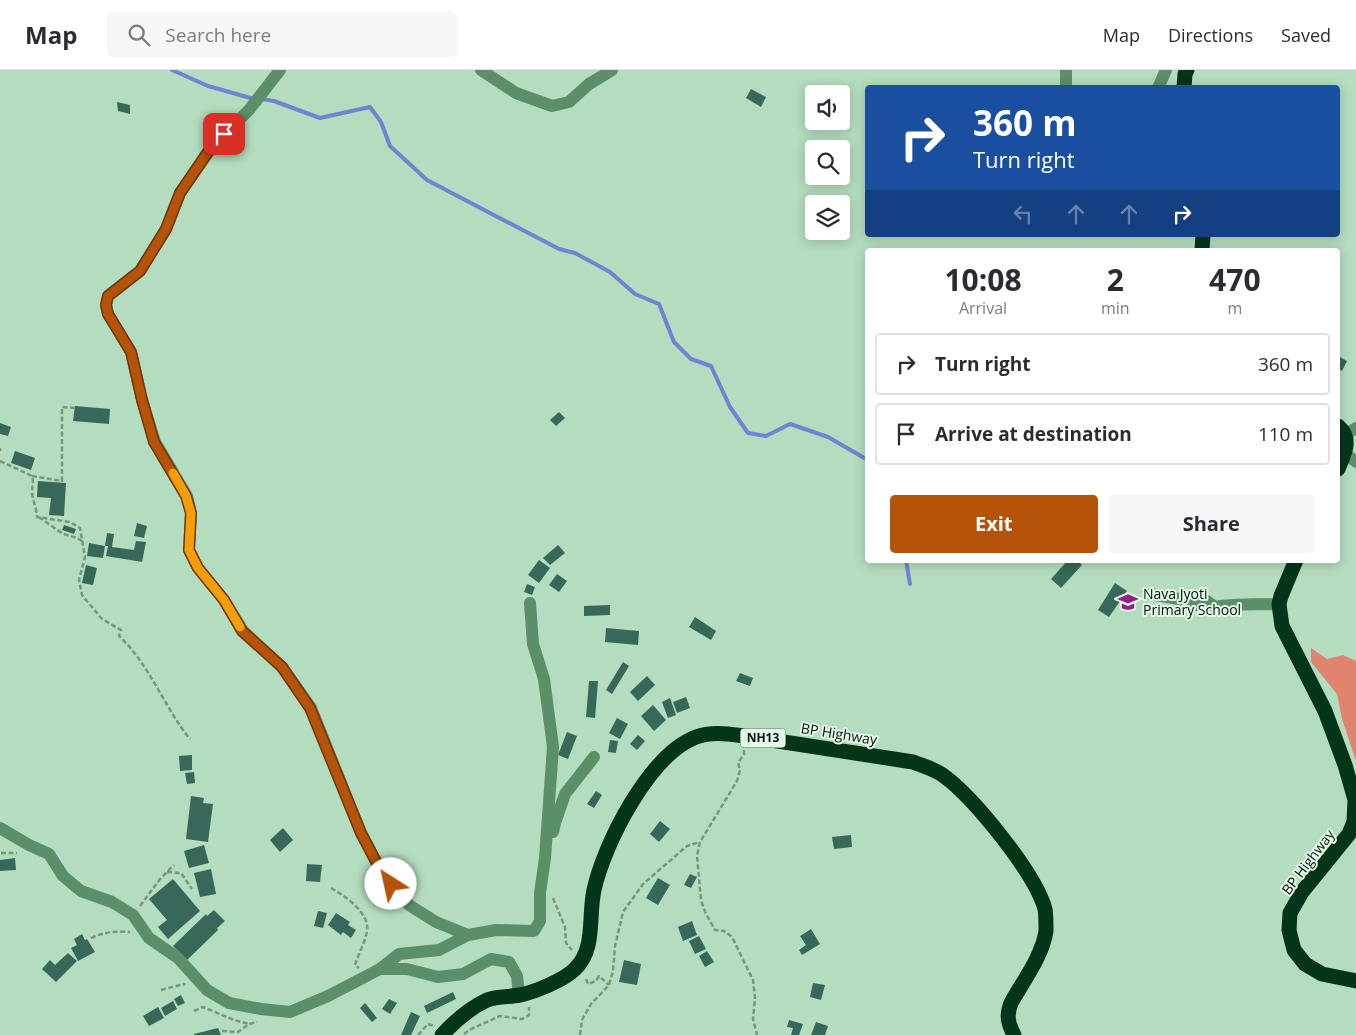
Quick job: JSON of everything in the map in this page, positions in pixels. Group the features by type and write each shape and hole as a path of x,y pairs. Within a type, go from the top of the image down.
{"highway":[{"path":"1184,85 1187,70"},
{"path":"1340,467 1350,457 1346,430"},
{"name":"BP Highway","path":"1295,563 1279,604 1282,626 1325,711 1346,765 1354,800 1354,822 1349,834 1302,892 1290,913 1289,930 1294,950 1305,964 1322,974 1356,981"},
{"name":"BP Highway","path":"584,959 588,945 590,910 594,890 605,855 622,818 639,790 664,760 694,738 706,734 720,733 898,759 931,768 955,785 994,827 1035,884 1045,910 1046,932 1037,959 1008,1011 1007,1018 1014,1035"},
{"path":"442,1035 470,1010 487,1000 523,994 573,971 584,959"}],"street":[{"path":"280,70 249,110 212,146 180,193 166,229 140,271 108,296 106,305 108,314 131,352 154,442 186,496 191,513 189,550 198,568 224,600 242,631 282,667 310,708 361,833 382,873 410,905 436,922 468,935"},
{"path":"481,70 516,92 552,106 569,102 589,84 612,70"},
{"path":"1066,70 1066,85"},
{"path":"1159,85 1166,70"},
{"path":"1151,594 1184,600 1195,605 1207,601 1215,608 1245,603 1258,605 1279,604"},
{"path":"530,603 533,644 544,679 553,747 545,858 545,892"},
{"path":"0,828 29,846 49,854 63,876 81,891 112,902 133,915 148,936 178,958 207,990 229,1003 290,1012 376,972 399,954 439,950 468,935 496,930 534,931 540,921 555,822 565,794 594,757"},
{"path":"376,972 406,969 438,977 463,974 491,959 500,960 509,962 517,976 523,994"}],"path":[{"path":"0,461 32,476 62,481 62,408 74,408"},
{"path":"32,476 34,482 32,494 36,502 37,517"},
{"path":"37,517 70,522 80,528 85,557 79,580 82,595 102,619 121,630 119,636 129,645 190,739"},
{"path":"37,517 62,533 76,536 83,542"},
{"path":"745,736 744,754 738,763 740,770 737,781 700,842 697,856 701,900 705,912 715,930 724,931 732,937 753,980 753,1019 757,1035"},
{"path":"580,1035 582,1020 591,1004 609,985 623,912 644,884 687,846 700,842"},
{"path":"127,911 139,907 166,872 174,865"},
{"path":"166,872 181,873 192,889"},
{"path":"331,888 351,901 366,920 367,932 355,965 360,970 376,972"},
{"path":"545,892 565,927 566,943 584,959"},
{"path":"91,938 116,932 129,932 139,937 148,936"},
{"path":"583,980 587,978 588,984 596,981 599,976 609,985"},
{"path":"162,990 184,984 190,988"},
{"path":"463,1035 469,1030 500,1016 522,1019 529,1015 523,994"},
{"path":"194,1011 203,1007 249,1024"},
{"path":"222,1031 238,1032 249,1024 265,1019"}],"shaded area":[{"path":"1311,648 1327,659 1343,655 1356,661 1356,761 1342,719 1337,694 1311,662"}],"building":[{"path":"751,89 766,97 761,107 746,98"},
{"path":"117,102 130,105 130,114 118,111"},
{"path":"1340,357 1347,361 1342,371 1340,370"},
{"path":"75,406 110,409 109,424 73,421"},
{"path":"559,412 565,418 556,426 550,420"},
{"path":"0,423 11,427 8,436 0,434"},
{"path":"15,451 35,458 31,470 11,463"},
{"path":"38,481 66,483 64,516 49,515 51,498 37,497"},
{"path":"137,523 147,526 144,538 134,536"},
{"path":"64,525 76,529 74,534 62,530"},
{"path":"107,533 114,534 112,547 134,550 136,541 146,542 142,562 106,556 108,546 105,546"},
{"path":"89,543 105,546 103,558 87,556"},
{"path":"558,545 565,553 550,565 543,558"},
{"path":"539,560 550,568 539,583 528,575"},
{"path":"1065,563 1080,563 1082,565 1061,588 1051,579"},
{"path":"86,565 97,568 93,585 82,583"},
{"path":"557,574 567,581 559,592 549,585"},
{"path":"1115,583 1127,591 1109,617 1098,610"},
{"path":"527,584 535,587 532,595 524,592"},
{"path":"610,605 610,615 584,616 584,606"},
{"path":"695,617 716,631 711,640 689,627"},
{"path":"606,628 639,631 638,645 605,642"},
{"path":"623,662 629,666 612,694 606,690"},
{"path":"740,673 753,678 750,686 736,681"},
{"path":"647,676 655,685 638,701 630,692"},
{"path":"589,681 598,681 595,718 586,717"},
{"path":"686,697 690,708 677,713 673,702"},
{"path":"670,698 676,715 668,718 662,702"},
{"path":"653,705 666,720 654,731 641,716"},
{"path":"617,718 628,724 620,739 609,733"},
{"path":"567,732 577,736 568,759 558,755"},
{"path":"638,735 645,741 637,750 630,744"},
{"path":"610,740 618,741 616,753 608,752"},
{"path":"192,755 192,770 180,771 179,756"},
{"path":"194,772 195,783 187,784 185,773"},
{"path":"596,791 602,795 594,808 587,804"},
{"path":"191,796 204,798 203,803 213,804 208,842 186,839"},
{"path":"660,821 670,829 659,842 650,834"},
{"path":"283,828 293,840 280,852 270,840"},
{"path":"851,835 852,847 834,849 832,837"},
{"path":"204,845 209,863 189,868 184,851"},
{"path":"15,858 16,870 0,871 0,860"},
{"path":"307,864 322,865 320,882 306,881"},
{"path":"211,869 216,894 200,897 194,873"},
{"path":"690,874 697,877 691,888 684,885"},
{"path":"658,878 670,885 658,905 646,898"},
{"path":"173,879 200,911 168,939 158,927 167,920 149,899"},
{"path":"214,910 225,921 187,960 173,946 206,914 207,916"},
{"path":"318,911 327,913 323,928 314,926"},
{"path":"336,913 350,922 348,925 356,930 351,938 343,932 341,935 328,925"},
{"path":"692,921 697,935 683,941 678,927"},
{"path":"811,929 820,944 802,955 799,950 806,945 800,936"},
{"path":"82,934 95,952 78,961 71,948 77,945 74,939"},
{"path":"699,936 706,949 695,954 689,941"},
{"path":"707,951 714,962 705,967 699,956"},
{"path":"68,953 77,961 56,982 42,969 50,960 55,965"},
{"path":"624,960 641,964 637,985 619,982"},
{"path":"813,983 825,985 821,1000 810,997"},
{"path":"453,992 456,999 427,1013 424,1006"},
{"path":"181,995 185,1003 178,1006 174,999"},
{"path":"389,999 397,1003 390,1014 382,1009"},
{"path":"173,1001 177,1009 165,1016 161,1008"},
{"path":"365,1003 377,1018 372,1022 360,1008"},
{"path":"158,1007 164,1018 149,1026 143,1016"},
{"path":"411,1012 420,1016 411,1035 401,1035"},
{"path":"789,1020 803,1024 799,1035 791,1035 793,1028 787,1027"},
{"path":"816,1022 828,1026 825,1035 811,1035"},
{"path":"218,1028 221,1035 194,1035 194,1034"}],"waterway":[{"path":"172,70 208,86 254,99"},
{"path":"261,99 274,101 320,118 370,107 381,122 390,146 427,180 559,249 575,253 610,272 635,294 659,304 674,342 691,359 711,366 730,407 748,433 766,436 790,424 828,437 865,458"},
{"path":"906,563 910,584"}],"slow traffic":[{"path":"173,473 186,496 191,513 189,550 198,568 224,600 240,627"}],"place":[{"name":"Nava Jyoti Primary School","path":"1128,602"}],"route":[{"path":"224,134 212,146 180,193 166,229 140,271 108,296 106,305 108,314 131,352 154,442 186,496 191,513 189,550 198,568 224,600 242,631 282,667 310,708 361,833 382,873 391,884"}]}
